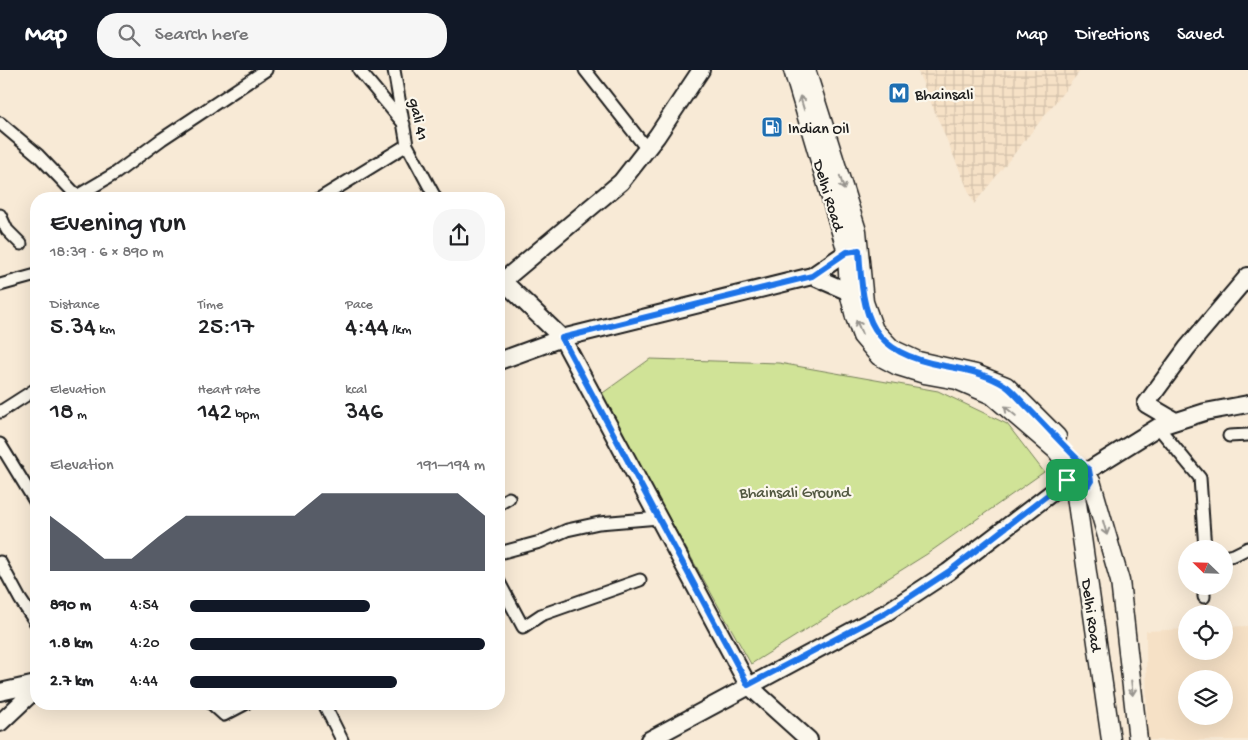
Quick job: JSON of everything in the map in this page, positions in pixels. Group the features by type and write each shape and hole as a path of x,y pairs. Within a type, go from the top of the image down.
{"main road":[{"name":"Delhi Road","path":"792,70 853,251"},
{"path":"806,70 857,232 853,251 856,292 864,302 874,330 892,349 918,361 976,374 1006,386 1072,452 1079,476 1120,581 1138,740"},
{"name":"Delhi Road","path":"1079,476 1111,740"}],"street":[{"path":"86,192 162,138 266,70"},
{"path":"359,70 405,126"},
{"name":"gali 41","path":"394,70 407,144 432,192"},
{"path":"585,70 647,149"},
{"path":"505,277 621,182 647,149 701,70"},
{"path":"0,123 38,155 73,192"},
{"path":"330,192 407,144"},
{"path":"0,215 7,230 22,244"},
{"path":"505,359 562,338 812,276 853,251"},
{"path":"812,276 856,292"},
{"path":"1174,421 1146,404 1187,348 1248,276"},
{"path":"0,285 30,277"},
{"path":"505,286 562,338 748,685 809,740"},
{"path":"0,412 30,393"},
{"path":"649,740 895,607 948,572 1079,476 1158,426 1205,412 1248,404"},
{"path":"1158,426 1200,478 1204,540"},
{"path":"1229,436 1248,435"},
{"path":"0,444 30,493"},
{"path":"505,551 540,542 567,530 600,523 659,518"},
{"path":"1233,555 1248,548"},
{"path":"0,562 30,615"},
{"path":"505,593 523,627 541,615 640,580"},
{"path":"0,692 30,685"},
{"path":"0,723 30,695"},
{"path":"219,710 224,715 233,710"},
{"path":"327,710 342,740"}],"shaded area":[{"path":"917,70 1081,70 974,204"},
{"path":"1248,626 1248,740 1147,740 1146,631 1178,629 1178,660 1233,660 1233,627"}],"green space":[{"name":"Bhainsali Ground","path":"650,359 779,363 938,391 1007,424 1044,472 927,554 751,664 600,395"}],"place":[{"name":"Bhainsali","path":"899,93"},
{"name":"Indian Oil","path":"772,127"}],"route":[{"path":"859,250 860,278 864,302 874,330 892,349 918,361 976,374 1006,386 1072,452 1082,466 1089,470 1092,477 1089,485 1083,490 1071,487 1067,480 948,572 887,612 748,685 562,338 812,276 847,252 859,250"}]}
